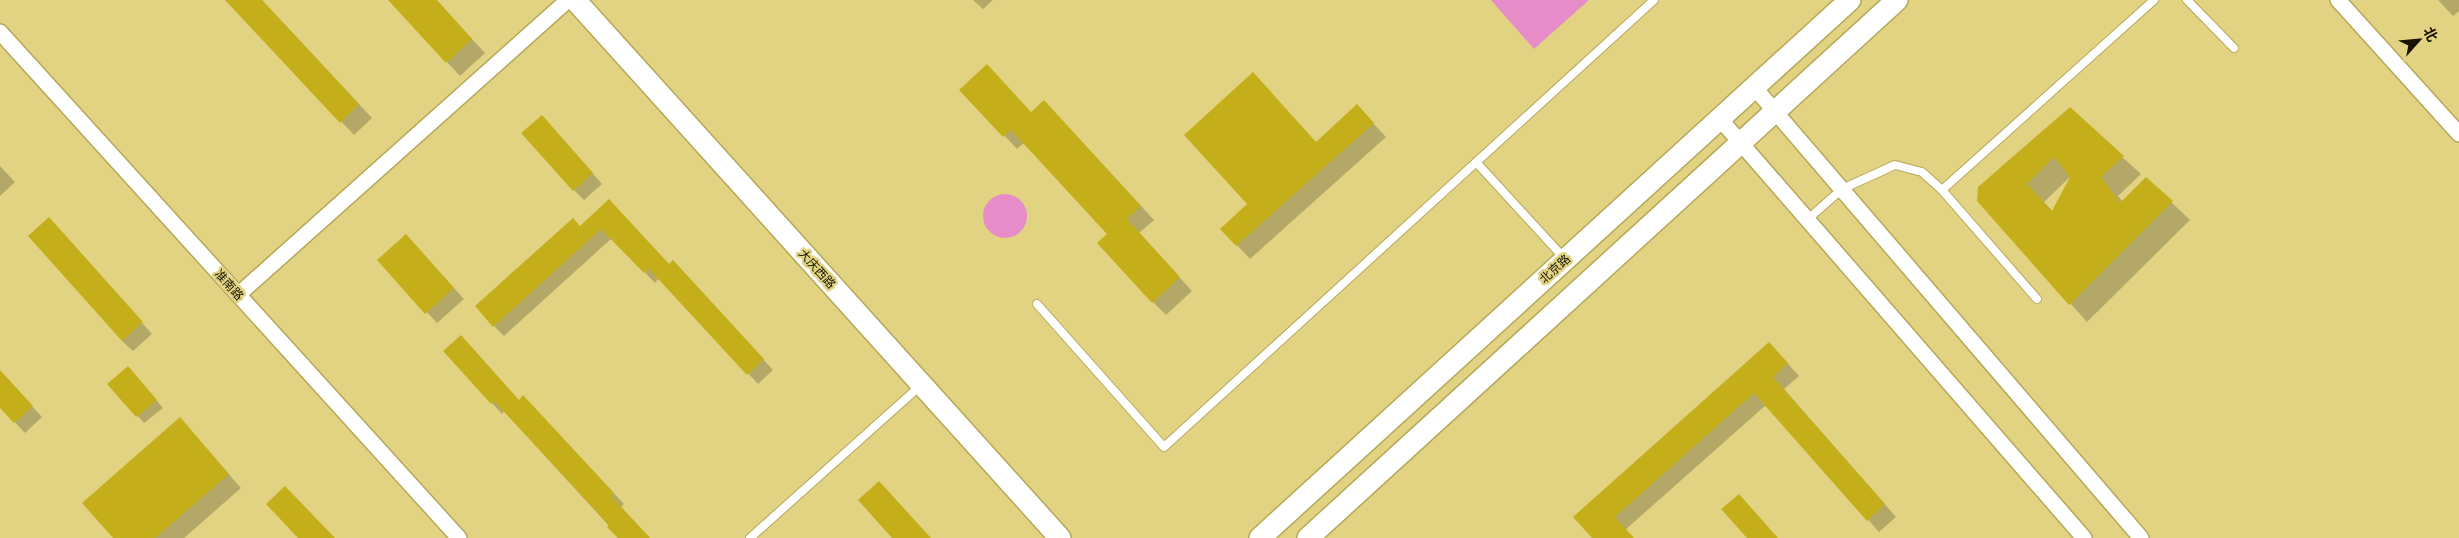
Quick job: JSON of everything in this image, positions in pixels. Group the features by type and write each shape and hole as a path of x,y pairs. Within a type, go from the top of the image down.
{"main road":[{"name":"大庆西路","path":"575,0 1060,538"},
{"name":"北京路","path":"1260,538 1850,0"},
{"path":"1308,538 1897,0"}],"street":[{"path":"238,295 568,0"},
{"path":"2338,0 2459,134"},
{"name":"准南路","path":"0,32 459,538"},
{"path":"1754,87 2141,538"},
{"path":"1720,119 2084,538"}],"lane":[{"path":"1037,304 1164,447 1654,0"},
{"path":"1942,190 2154,0"},
{"path":"2187,0 2234,48"},
{"path":"1476,162 1565,260"},
{"path":"1808,219 1842,189 1895,165 1922,172 1942,190 2037,299"},
{"path":"750,538 921,384"}],"shaded area":[{"path":"1491,0 1589,0 1534,49"},
{"path":"1001,194 1009,194 1021,200 1027,216 1021,232 1009,238 1001,238 989,232 983,220 983,212 989,200"}],"building":[{"path":"225,0 262,0 359,104 340,123"},
{"path":"388,0 437,0 472,39 446,63"},
{"path":"987,64 1031,112 1044,100 1141,206 1127,219 1180,277 1152,303 1097,243 1107,234 1011,130 1003,137 959,90"},
{"path":"1253,72 1316,142 1357,104 1374,123 1236,246 1220,229 1247,204 1184,135"},
{"path":"2070,107 2124,156 2101,177 2120,203 2146,177 2173,201 2069,305 1977,201 1978,187","holes":["2054,157 2070,177 2052,211 2027,184"]},
{"path":"542,115 593,173 573,191 521,133"},
{"path":"609,199 669,264 673,260 764,359 747,375 649,269 644,273 601,229 493,327 475,306 573,218 580,226"},
{"path":"49,217 143,322 122,341 28,236"},
{"path":"406,234 454,288 425,314 377,260"},
{"path":"461,335 519,400 523,395 614,493 611,496 650,538 618,538 607,527 609,525 494,401 491,404 443,351"},
{"path":"1769,342 1788,363 1773,377 1885,504 1867,521 1754,393 1615,517 1634,538 1592,538 1573,517"},
{"path":"128,366 157,400 136,417 107,384"},
{"path":"0,370 33,406 14,423 0,408"},
{"path":"180,417 229,474 155,538 113,538 82,503"},
{"path":"879,481 931,538 892,538 858,500"},
{"path":"285,486 335,538 298,538 266,504"},
{"path":"1739,494 1778,538 1747,538 1721,509"}]}
